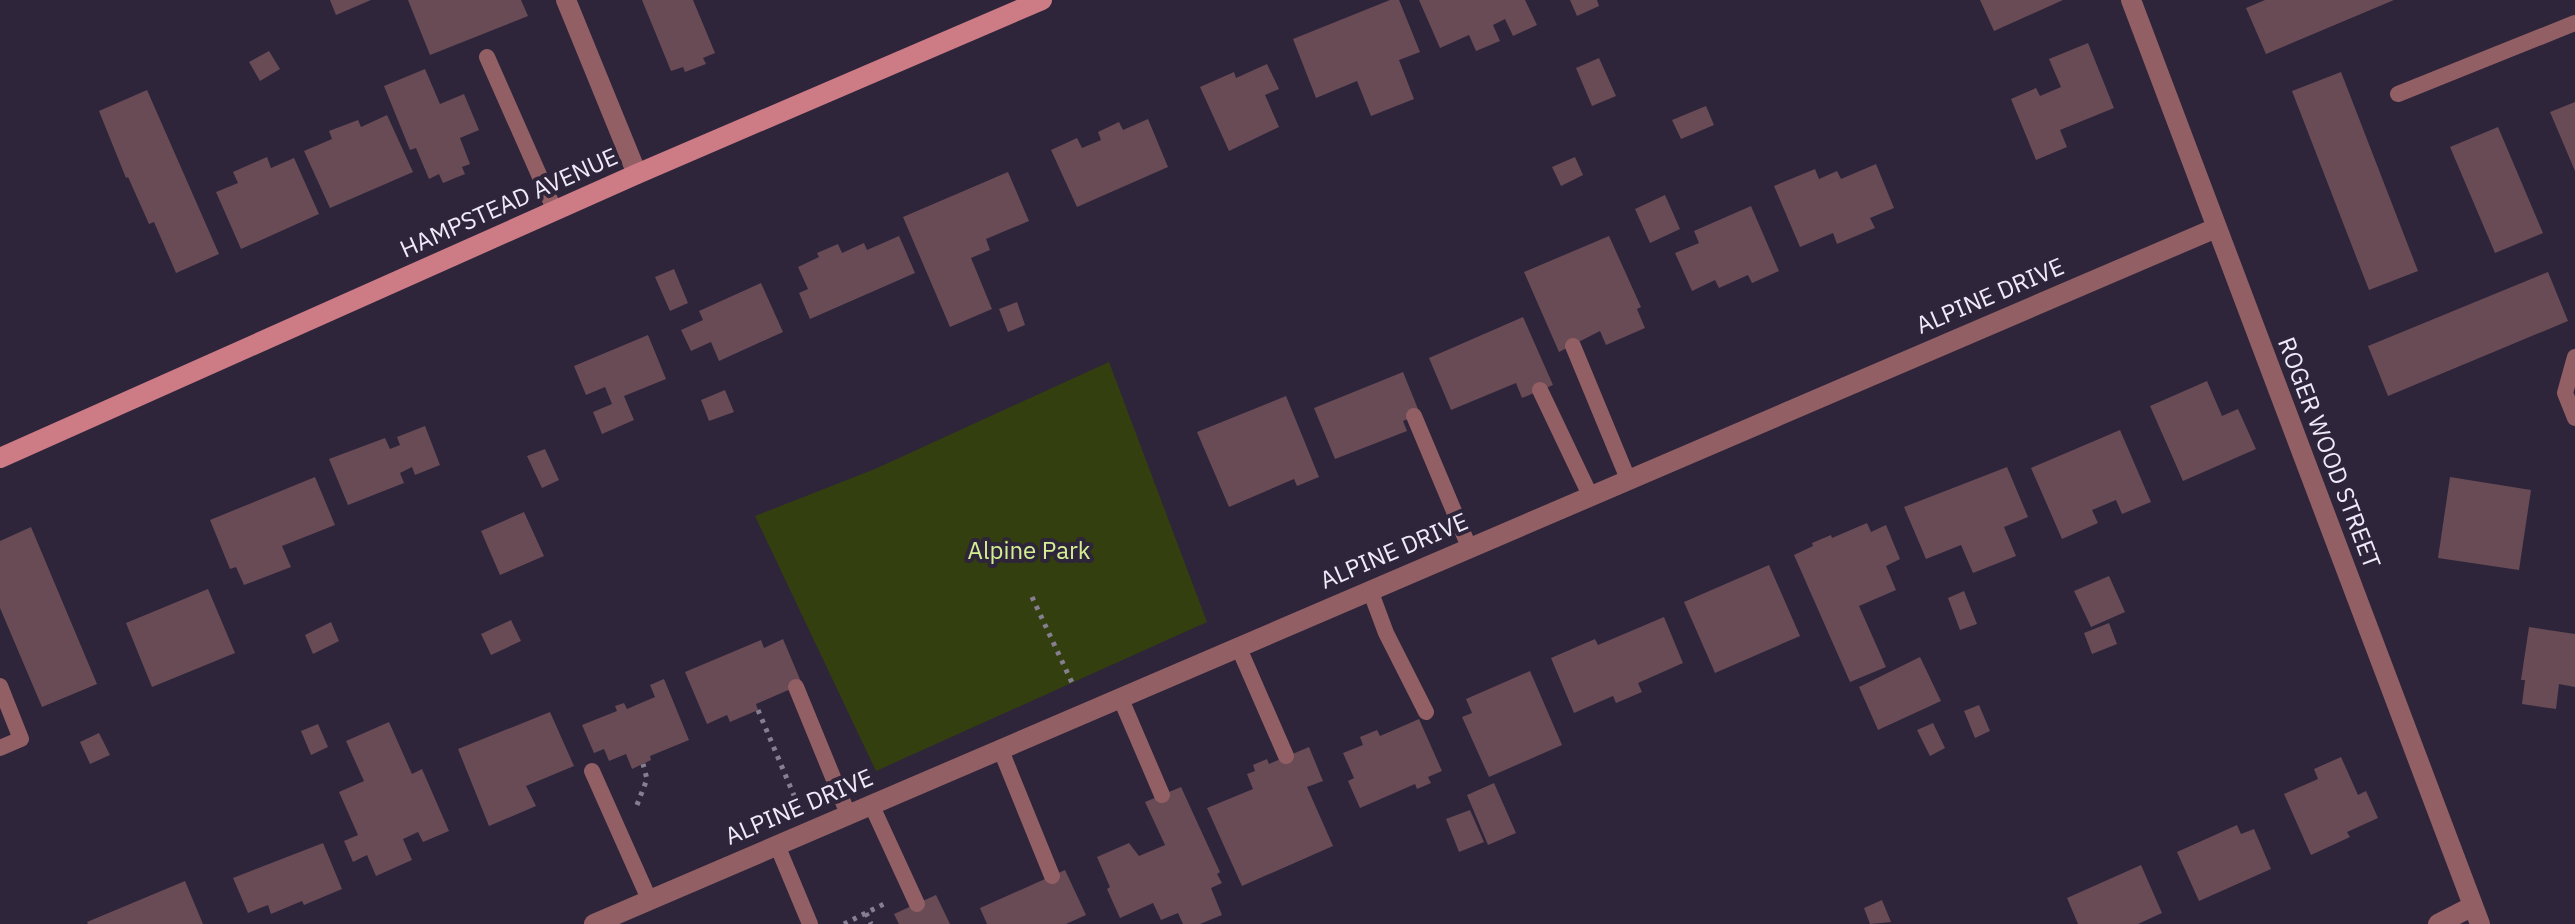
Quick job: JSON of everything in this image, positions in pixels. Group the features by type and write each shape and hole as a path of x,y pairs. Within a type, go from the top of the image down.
{"street":[{"path":"566,0 637,174"},
{"name":"HAMPSTEAD AVENUE","path":"0,458 637,174 1042,0"},
{"name":"ROGER WOOD STREET","path":"2131,0 2476,915"},
{"name":"ALPINE DRIVE","path":"594,924 2216,228"},
{"path":"2438,924 2476,915"}],"lane":[{"path":"2398,94 2575,23"},
{"path":"487,57 555,211"},
{"path":"1573,346 1628,479"},
{"path":"2575,357 2565,393 2575,418"},
{"path":"1540,390 1590,495"},
{"path":"1414,416 1469,547"},
{"path":"1370,590 1386,633 1426,712"},
{"path":"1238,646 1286,756"},
{"path":"0,686 21,739 0,748"},
{"path":"796,687 848,814"},
{"path":"1120,697 1162,795"},
{"path":"1000,748 1052,876"},
{"path":"592,771 649,899"},
{"path":"871,804 914,897"},
{"path":"777,845 810,924"}],"path":[{"path":"1032,597 1086,712"},
{"path":"758,710 809,830"},
{"path":"844,924 914,897"},
{"path":"866,913 871,924"}],"green space":[{"name":"Alpine Park","path":"1109,362 1207,622 876,771 755,516 875,469"}],"building":[{"path":"330,0 371,0 336,15"},
{"path":"408,0 521,0 528,16 430,55"},
{"path":"642,0 693,0 715,53 703,58 706,64 685,72 683,67 671,71"},
{"path":"1390,0 1399,0 1420,52 1399,60 1414,99 1371,116 1357,81 1316,98 1293,39"},
{"path":"1419,0 1525,0 1537,25 1513,36 1505,19 1493,25 1500,41 1476,51 1469,35 1440,48"},
{"path":"1570,0 1597,0 1599,6 1577,16"},
{"path":"1980,0 2063,0 1994,31"},
{"path":"2265,0 2394,0 2266,54 2246,8"},
{"path":"2088,43 2114,108 2060,130 2067,147 2036,160 2011,99 2036,88 2040,96 2061,87 2049,59"},
{"path":"269,51 280,69 260,81 249,62"},
{"path":"1599,58 1616,96 1592,106 1576,68"},
{"path":"1267,64 1279,89 1265,95 1279,127 1229,151 1200,87 1234,72 1236,78"},
{"path":"425,69 440,104 464,94 479,130 460,138 470,164 462,167 465,174 443,183 439,174 429,179 416,148 410,150 384,86"},
{"path":"2341,72 2418,271 2369,290 2292,91"},
{"path":"147,90 219,254 176,273 154,222 149,224 126,178 99,111"},
{"path":"2575,102 2575,171 2550,112"},
{"path":"1706,106 1714,125 1681,139 1672,120"},
{"path":"387,115 413,172 330,208 304,151 332,139 329,131 358,120 361,127"},
{"path":"1148,119 1168,167 1077,207 1051,150 1077,138 1082,148 1101,140 1098,132 1119,122 1123,130"},
{"path":"2498,127 2543,233 2495,253 2450,147"},
{"path":"267,157 271,168 294,158 319,214 241,249 216,192 238,183 233,172"},
{"path":"1575,157 1583,175 1561,186 1552,167"},
{"path":"1876,164 1894,208 1870,218 1875,228 1837,244 1833,233 1800,247 1774,186 1815,169 1819,179 1837,171 1841,179"},
{"path":"1008,172 1029,221 986,239 990,250 971,258 992,309 950,327 903,217"},
{"path":"1665,195 1680,229 1650,243 1635,209"},
{"path":"1751,206 1779,271 1752,283 1748,275 1719,288 1715,280 1692,291 1675,253 1699,243 1694,231"},
{"path":"899,236 915,273 810,319 799,293 808,289 798,267 819,257 817,253 838,244 842,253 864,243 867,250"},
{"path":"1609,236 1641,307 1637,309 1645,328 1606,345 1600,331 1559,352 1524,272"},
{"path":"674,269 688,303 670,311 655,277"},
{"path":"2548,272 2568,321 2388,396 2368,346"},
{"path":"761,283 783,332 719,361 711,342 691,351 681,330 703,320 699,311"},
{"path":"1017,302 1025,325 1008,332 999,309"},
{"path":"1523,317 1553,385 1522,398 1516,383 1451,410 1429,358"},
{"path":"648,335 666,379 624,396 634,420 602,434 593,412 612,404 605,387 586,395 574,366"},
{"path":"1403,372 1420,414 1403,421 1407,431 1335,459 1314,408"},
{"path":"2207,381 2222,416 2238,409 2256,449 2183,481 2150,406"},
{"path":"725,390 734,412 709,421 701,400"},
{"path":"1286,396 1319,477 1297,486 1294,479 1229,507 1197,432"},
{"path":"425,426 440,465 415,475 412,467 400,473 404,483 348,505 329,459 385,438 390,449 400,445 397,437"},
{"path":"2120,430 2151,502 2122,514 2116,500 2092,510 2098,523 2062,539 2031,468"},
{"path":"545,449 559,480 542,488 527,456"},
{"path":"2007,467 2028,517 2004,527 2016,556 1973,573 1961,545 1926,559 1904,507"},
{"path":"315,477 335,525 282,546 291,567 244,585 236,567 230,569 210,520"},
{"path":"2450,477 2531,490 2519,570 2438,558"},
{"path":"524,512 544,556 500,575 481,531"},
{"path":"1867,523 1871,532 1886,525 1900,559 1886,566 1896,590 1859,606 1886,667 1850,682 1794,555 1813,546 1812,543"},
{"path":"31,527 97,684 42,707 0,608 0,541"},
{"path":"1769,565 1800,636 1715,673 1684,602"},
{"path":"2109,576 2125,612 2091,627 2074,591"},
{"path":"208,589 235,653 152,687 126,623"},
{"path":"1964,591 1977,624 1960,630 1948,598"},
{"path":"1664,617 1683,663 1638,683 1642,692 1616,703 1613,696 1574,713 1551,658 1595,639 1598,645"},
{"path":"511,620 521,641 491,655 481,634"},
{"path":"331,622 339,641 313,654 305,635"},
{"path":"2109,623 2117,644 2092,654 2084,633"},
{"path":"2529,627 2575,634 2575,687 2559,684 2556,709 2522,704 2525,680 2521,680"},
{"path":"783,639 802,684 756,704 758,710 730,722 727,715 707,724 685,672 761,640 764,648"},
{"path":"1920,657 1941,701 1878,730 1859,687"},
{"path":"1530,671 1562,745 1489,777 1462,717 1472,713 1466,699"},
{"path":"664,679 689,740 650,756 651,760 632,769 626,754 609,761 604,749 594,753 582,725 617,711 615,706 624,703 627,709 655,697 650,685"},
{"path":"1979,705 1990,731 1975,738 1964,711"},
{"path":"550,712 574,766 526,786 536,806 489,826 458,749"},
{"path":"1419,719 1442,771 1428,777 1431,783 1417,789 1415,784 1360,808 1348,781 1354,778 1343,753 1363,745 1360,737 1377,730 1380,736"},
{"path":"389,722 412,774 422,769 449,831 423,842 418,832 403,839 412,860 376,876 367,855 353,862 344,841 358,835 339,792 364,781 346,741"},
{"path":"1933,723 1945,748 1930,756 1917,730"},
{"path":"318,724 328,747 311,755 301,731"},
{"path":"99,733 110,755 90,764 80,742"},
{"path":"1309,747 1323,781 1307,787 1333,846 1242,886 1207,808 1253,789 1247,774 1255,771 1253,765 1267,759 1269,764"},
{"path":"2341,757 2358,795 2366,791 2378,818 2347,832 2350,837 2311,855 2284,794 2318,779 2314,769"},
{"path":"1494,783 1516,833 1488,845 1467,795"},
{"path":"1181,787 1220,872 1217,874 1222,883 1211,888 1222,915 1200,924 1183,924 1178,913 1161,920 1153,903 1120,918 1097,857 1129,843 1139,856 1165,845 1145,802"},
{"path":"1470,810 1484,842 1459,852 1446,819"},
{"path":"2237,825 2241,834 2254,829 2271,869 2199,901 2177,852"},
{"path":"323,843 342,889 304,905 302,901 271,914 268,905 248,913 233,878"},
{"path":"2141,865 2162,913 2138,924 2078,924 2067,898"},
{"path":"1065,870 1086,915 1066,924 987,924 980,908"},
{"path":"185,881 203,924 87,922"},
{"path":"936,895 950,924 899,924 894,914"},
{"path":"1882,900 1891,922 1870,924 1864,908"}]}
